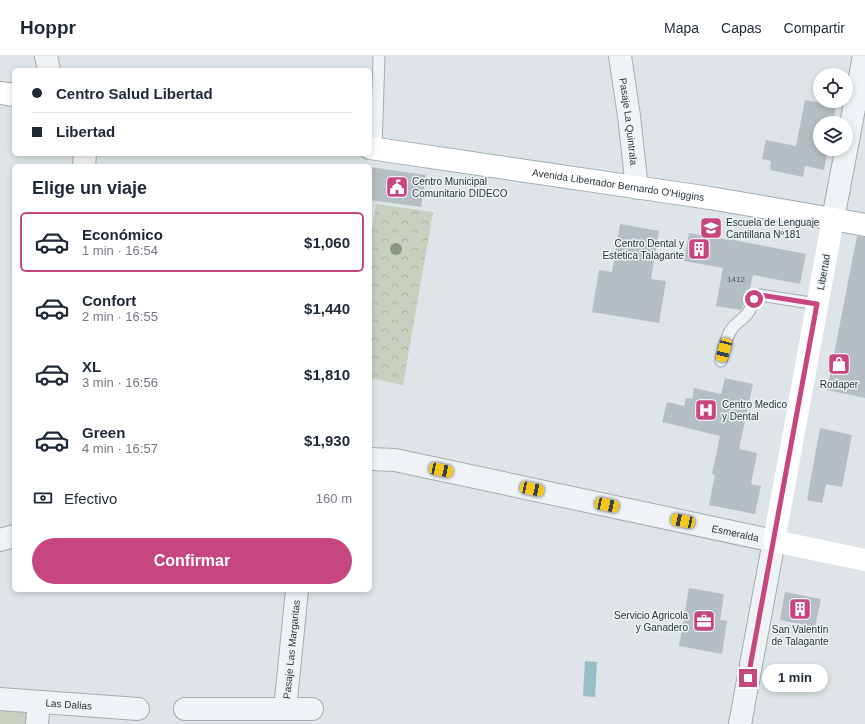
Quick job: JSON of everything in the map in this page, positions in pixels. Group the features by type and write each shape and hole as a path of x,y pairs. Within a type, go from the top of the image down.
{"main road":[{"path":"0,93 12,95"},
{"name":"Avenida Libertador Bernardo O'Higgins","path":"373,148 710,198 865,225"},
{"name":"Libertad","path":"774,541 833,219"},
{"name":"Esmeralda","path":"774,541 865,560"}],"street":[{"path":"46,56 49,68"},
{"name":"Pasaje La Quintrala","path":"620,56 629,116 637,188"},
{"name":"Libertad","path":"833,219 864,56"},
{"name":"Esmeralda","path":"372,459 395,460 774,541"},
{"path":"0,540 12,537"},
{"name":"Libertad","path":"740,724 774,541"},
{"name":"Pasaje Las Margaritas","path":"285,709 297,592"},
{"name":"Las Dalias","path":"0,699 138,709"},
{"path":"37,724 39,702"},
{"name":"Pasaje Las Margaritas","path":"185,709 312,709"}],"lane":[{"path":"373,148 379,56"},
{"path":"721,361 726,338 734,326 744,318 751,308 754,299 760,295 817,304"}],"green space":[{"path":"376,204 433,212 403,385 372,378 372,229"},
{"path":"0,706 31,708 30,724 0,724"}],"water":[{"path":"585,661 597,662 595,697 583,696"}],"building":[{"path":"805,100 813,102 813,108 836,108 834,116 813,116 813,156 827,156 824,170 805,166 803,177 770,170 771,161 762,159 766,140 796,146"},
{"name":"Centro Municipal Comunitario DIDECO","path":"372,167 426,175 421,207 372,200"},
{"path":"620,224 659,231 651,279 666,281 659,323 592,312 599,270 612,272"},
{"path":"689,233 806,254 800,284 753,275 748,297 741,310 716,306 723,268 684,261"},
{"path":"857,236 865,237 865,398 827,390"},
{"path":"725,378 753,384 739,449 757,453 751,484 761,486 755,514 709,505 715,475 712,474 720,436 662,422 667,402 684,406 686,398 692,399 694,388 721,394"},
{"path":"820,428 852,435 842,487 826,484 822,503 807,500"},
{"name":"Servicio Agricola y Ganadero","path":"689,588 724,594 720,620 727,621 722,654 679,646"},
{"name":"San Valentín de Talagante","path":"785,592 821,599 815,627 780,620"}],"place":[{"name":"Centro Municipal Comunitario DIDECO","path":"397,187"},
{"name":"Escuela de Lenguaje Cantillana Nº181","path":"711,228"},
{"name":"Centro Dental y Estetica Talagante","path":"699,249"},
{"name":"Rodaper","path":"839,364"},
{"name":"Centro Medico y Dental","path":"706,410"},
{"name":"San Valentín de Talagante","path":"800,609"},
{"name":"Servicio Agricola y Ganadero","path":"704,621"}],"route":[{"path":"748,678 817,304 760,295 754,299"}]}
